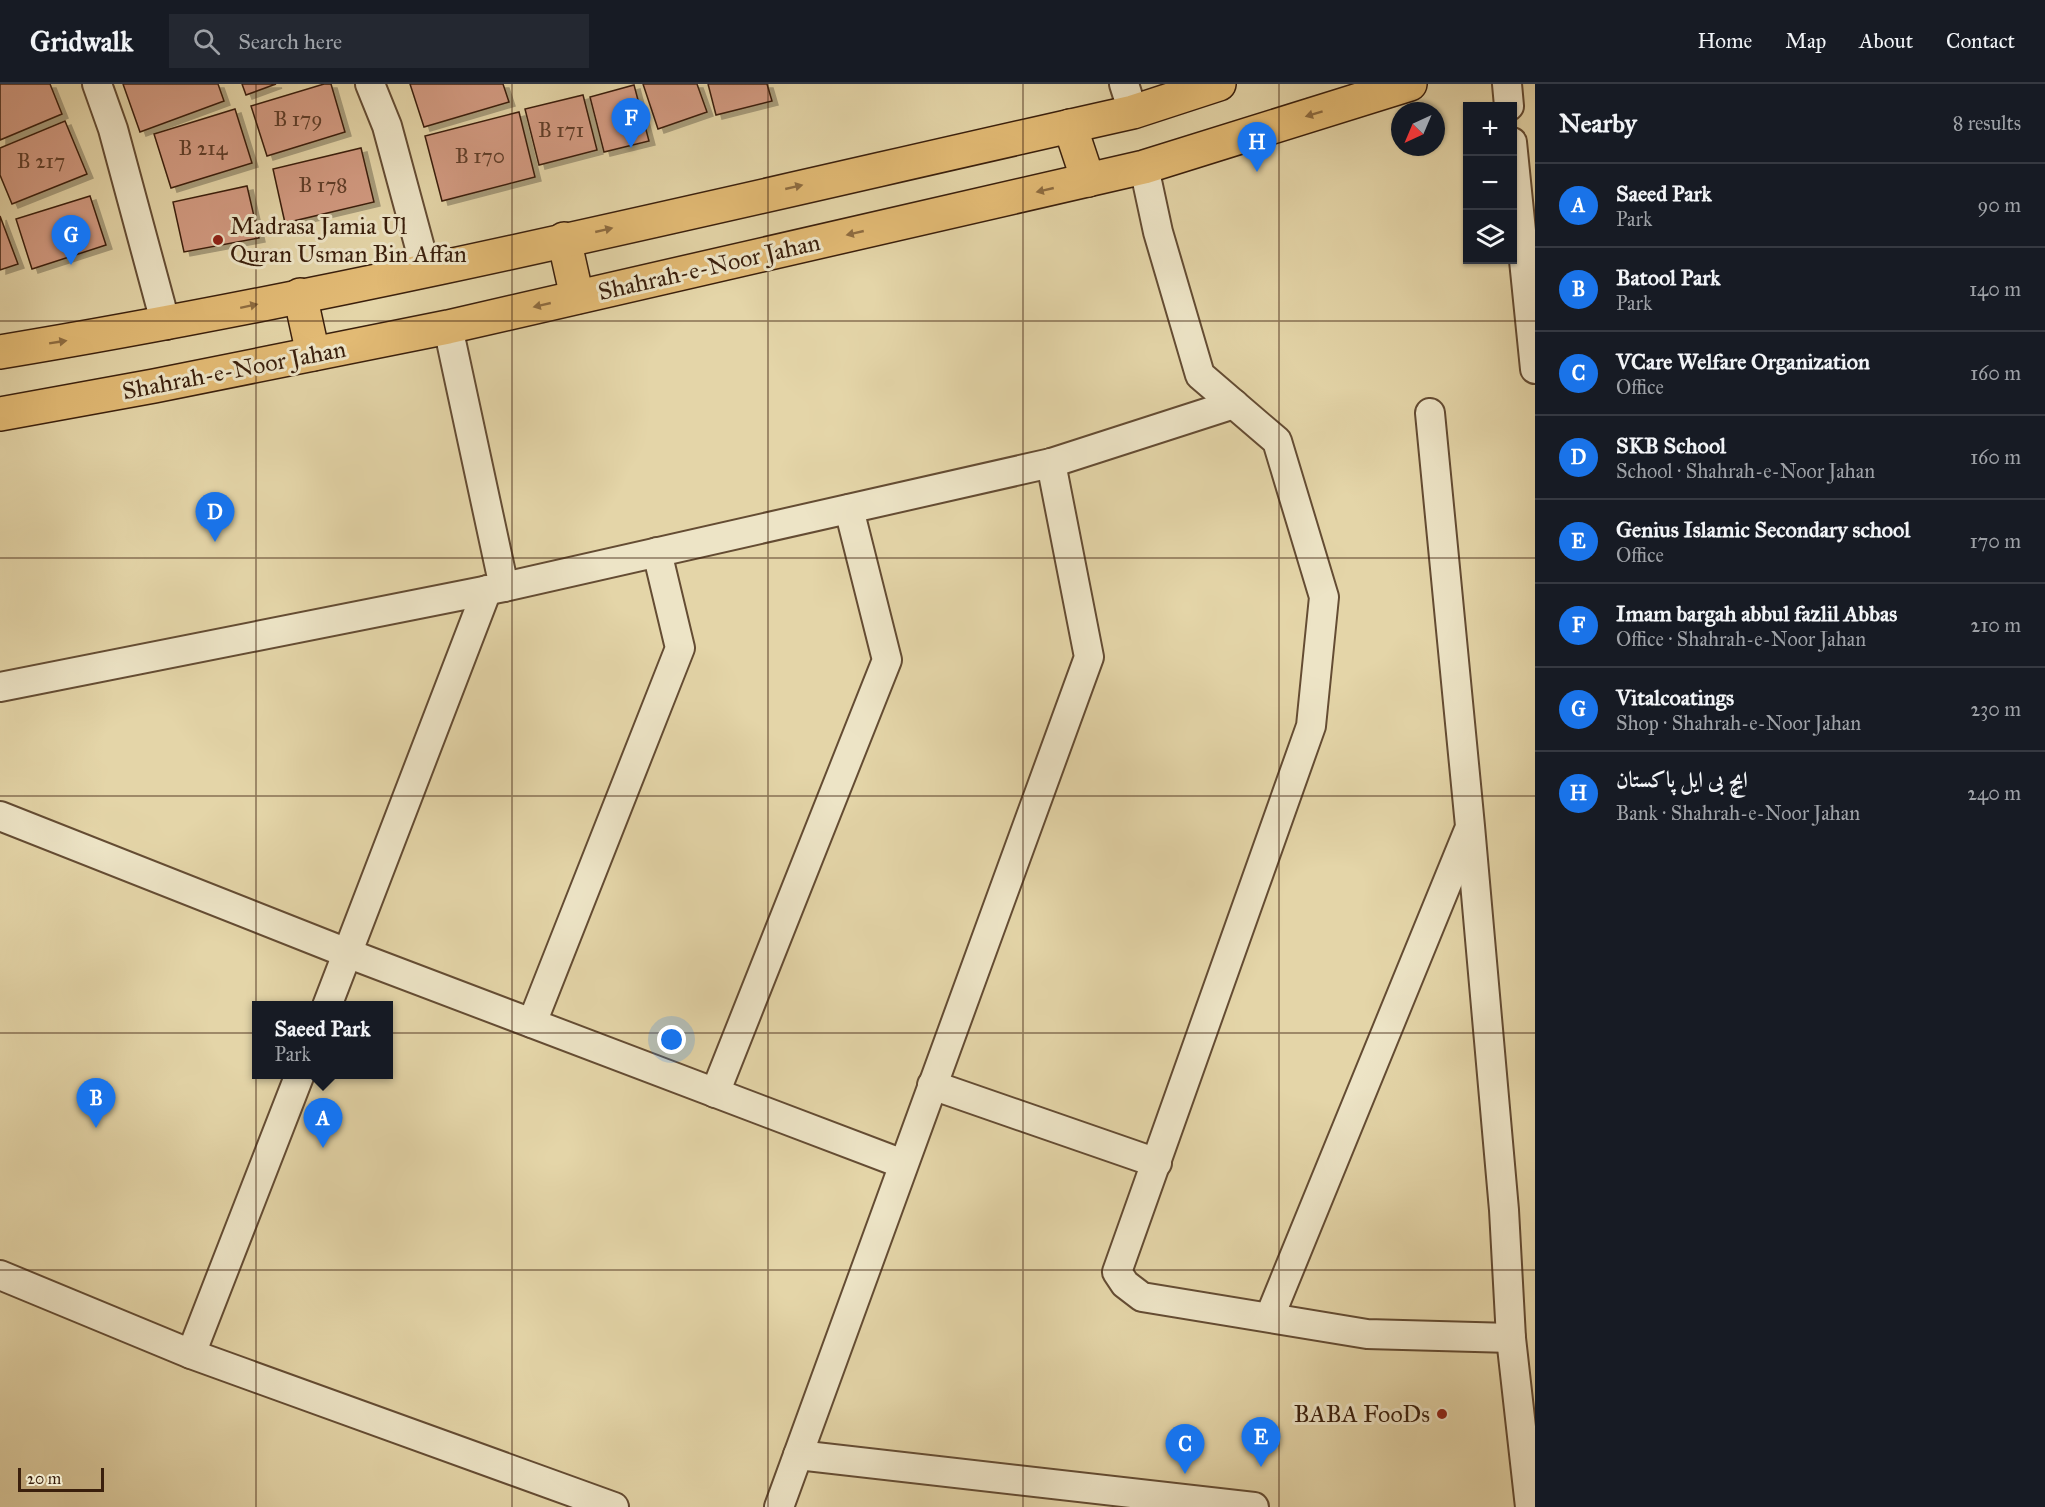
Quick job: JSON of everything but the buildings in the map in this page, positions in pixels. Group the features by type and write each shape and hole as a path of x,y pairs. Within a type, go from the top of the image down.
{"main road":[{"path":"0,352 166,324 426,270 1070,126 1129,98 1219,84"},
{"name":"Shahrah-e-Noor Jahan","path":"0,414 448,327 1144,167 1359,92 1410,84"},
{"path":"1070,126 1088,180"},
{"path":"564,239 577,297"},
{"path":"300,295 313,354"}],"street":[{"path":"97,84 113,129 166,324"},
{"path":"370,84 387,126 426,270"},
{"path":"1507,84 1509,102"},
{"path":"1513,156 1535,369"},
{"path":"1144,167 1158,232 1200,375 1277,441 1324,597 1311,726 1117,1272 1125,1284 1142,1296 1367,1334 1511,1338"},
{"path":"329,1001 495,589 448,327"},
{"path":"0,687 495,589 1051,463 1234,405"},
{"path":"1430,413 1503,1198 1511,1338 1530,1507"},
{"path":"779,1507 1089,657 1051,463"},
{"path":"715,1093 887,660 849,508"},
{"path":"532,1023 680,648 657,552"},
{"path":"0,816 347,953 903,1164"},
{"path":"1270,1316 1470,826"},
{"path":"191,1354 298,1079"},
{"path":"932,1085 1157,1163"},
{"path":"0,1275 191,1354 614,1507"},
{"path":"798,1455 1254,1507"}],"place":[{"name":"Imam bargah abbul fazlil Abbas","path":"631,148"},
{"name":"ایچ بی ایل پاکستان","path":"1257,172"},
{"name":"Madrasa Jamia Ul Quran Usman Bin Affan","path":"218,240"},
{"name":"Vitalcoatings","path":"71,265"},
{"name":"SKB School","path":"215,542"},
{"name":"Batool Park","path":"96,1128"},
{"name":"Saeed Park","path":"323,1148"},
{"name":"BABA FooDs","path":"1442,1414"},
{"name":"Genius Islamic Secondary school","path":"1261,1467"},
{"name":"VCare Welfare Organization","path":"1185,1474"}]}
